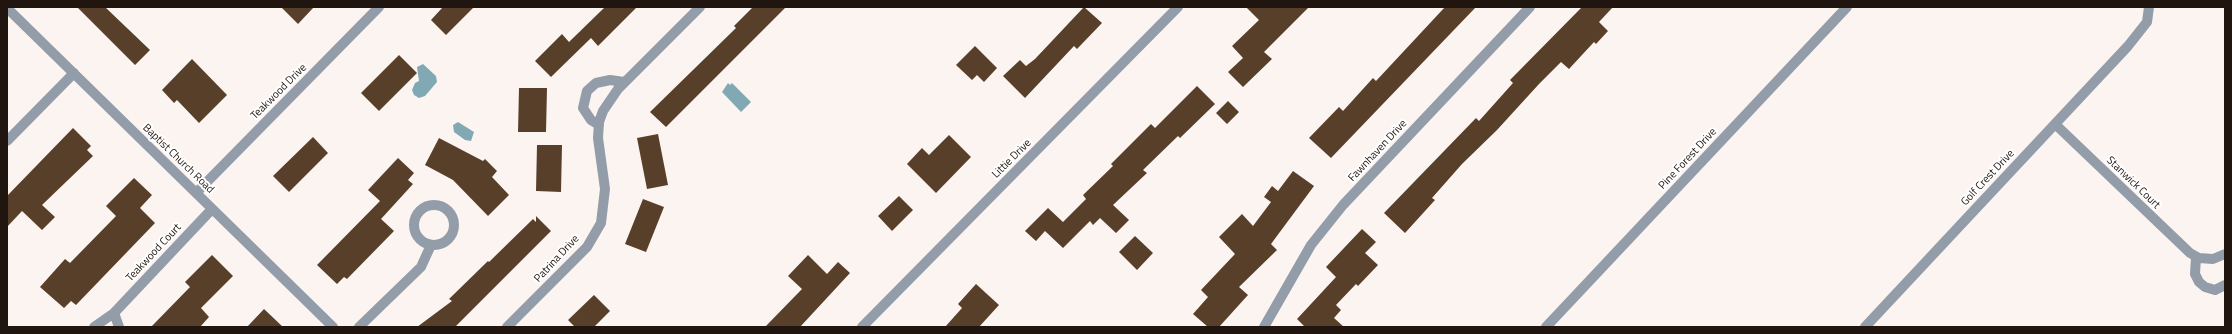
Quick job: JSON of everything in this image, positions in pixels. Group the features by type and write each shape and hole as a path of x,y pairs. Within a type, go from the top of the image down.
{"street":[{"name":"Teakwood Drive","path":"196,193 379,7"},
{"name":"Patrina Drive","path":"508,327 587,247 601,223 605,189 600,164 598,138 599,126 603,111 624,82 700,7"},
{"name":"Littie Drive","path":"862,327 1178,7"},
{"name":"Fawnhaven Drive","path":"1264,327 1311,245 1343,204 1530,7"},
{"name":"Pine Forest Drive","path":"1546,327 1847,7"},
{"name":"Golf Crest Drive","path":"1865,327 2128,46 2147,22 2149,7"},
{"name":"Baptist Church Road","path":"7,8 333,327"},
{"path":"7,141 74,74"},
{"path":"599,126 591,120 583,108 587,90 596,83 610,80 624,82"},
{"name":"Stanwick Court","path":"2055,124 2190,253 2196,257"},
{"path":"438,205 451,213 455,228 446,242 431,245 418,237 414,230 414,222 417,214 422,208 438,205"},
{"name":"Teakwood Court","path":"94,327 114,313 212,209"},
{"path":"359,327 421,267 431,245"},
{"path":"2225,254 2213,258 2196,257 2195,274 2199,282 2205,288 2215,290 2225,285"},
{"path":"114,313 119,327"}],"water":[{"path":"423,64 436,76 437,82 425,96 419,98 414,95 412,90 415,83 419,81 417,67"},
{"path":"728,83 730,85 732,83 751,102 741,112 722,92"},
{"path":"458,122 474,132 471,141 465,140 454,132 453,125"}],"building":[{"path":"77,7 105,7 150,50 135,65"},
{"path":"281,7 314,7 298,24"},
{"path":"443,7 474,7 446,35 431,20"},
{"path":"605,7 637,7 598,46 591,38 551,77 535,61 562,34 569,42"},
{"path":"753,7 786,7 666,127 650,112 736,28 734,26"},
{"path":"1084,7 1102,23 1077,49 1074,46 1025,98 1003,76 1020,60 1026,66 1035,59"},
{"path":"1246,7 1309,7 1264,52 1272,59 1243,87 1228,72 1243,58 1232,46 1259,20"},
{"path":"1445,7 1476,7 1331,158 1309,138 1339,107 1343,111 1373,78 1376,81"},
{"path":"1582,7 1613,7 1599,22 1608,31 1596,44 1594,42 1569,69 1561,62 1497,130 1462,164 1432,198 1435,200 1405,233 1384,213 1476,118 1479,121 1513,83 1510,80"},
{"path":"975,46 997,68 984,82 977,75 972,80 956,65"},
{"path":"399,55 417,73 379,111 361,93"},
{"path":"192,59 227,95 199,123 177,100 174,103 162,90"},
{"path":"1197,86 1215,104 1180,138 1178,136 1143,170 1147,173 1113,205 1129,220 1116,233 1100,218 1093,225 1090,221 1063,248 1045,231 1036,241 1025,231 1048,208 1063,222 1086,199 1083,195 1113,166 1111,164 1151,124 1155,128"},
{"path":"519,88 547,88 546,132 518,132"},
{"path":"1228,101 1239,112 1227,124 1216,113"},
{"path":"73,128 91,146 87,150 93,156 42,205 55,217 42,230 22,211 7,227 7,196"},
{"path":"658,134 668,185 647,189 637,138"},
{"path":"949,135 971,157 936,193 907,164 922,148 929,155"},
{"path":"313,137 328,153 289,192 273,176"},
{"path":"439,138 483,161 485,159 497,171 492,177 509,195 488,216 453,180 425,165"},
{"path":"537,145 562,145 561,192 536,191"},
{"path":"398,158 414,173 408,180 413,184 381,219 394,231 347,279 344,277 337,284 317,265 380,201 368,190"},
{"path":"1293,171 1314,186 1271,244 1277,250 1239,287 1248,295 1219,327 1208,327 1193,314 1208,297 1201,290 1235,254 1219,237 1242,214 1253,226 1271,202 1264,197 1272,186 1278,191"},
{"path":"134,178 152,195 140,208 155,223 76,305 71,301 64,308 40,287 65,259 70,263 116,216 106,206"},
{"path":"899,196 913,210 892,231 878,216"},
{"path":"643,199 664,207 646,252 625,244"},
{"path":"536,216 551,231 455,327 417,327 452,301 449,299 488,261 489,262 533,219 536,222"},
{"path":"1362,229 1376,242 1365,253 1378,265 1358,286 1356,284 1336,305 1341,310 1334,318 1344,327 1305,327 1297,319 1336,277 1326,267"},
{"path":"1135,236 1153,253 1137,270 1119,252"},
{"path":"212,255 233,276 201,308 209,317 200,327 151,327 190,287 185,282"},
{"path":"808,255 827,274 838,262 850,273 800,327 765,327 802,289 788,276"},
{"path":"976,284 999,305 979,327 945,327 962,308 958,304"},
{"path":"594,295 610,311 594,327 575,327 568,320"},
{"path":"264,309 283,327 247,327"}]}
